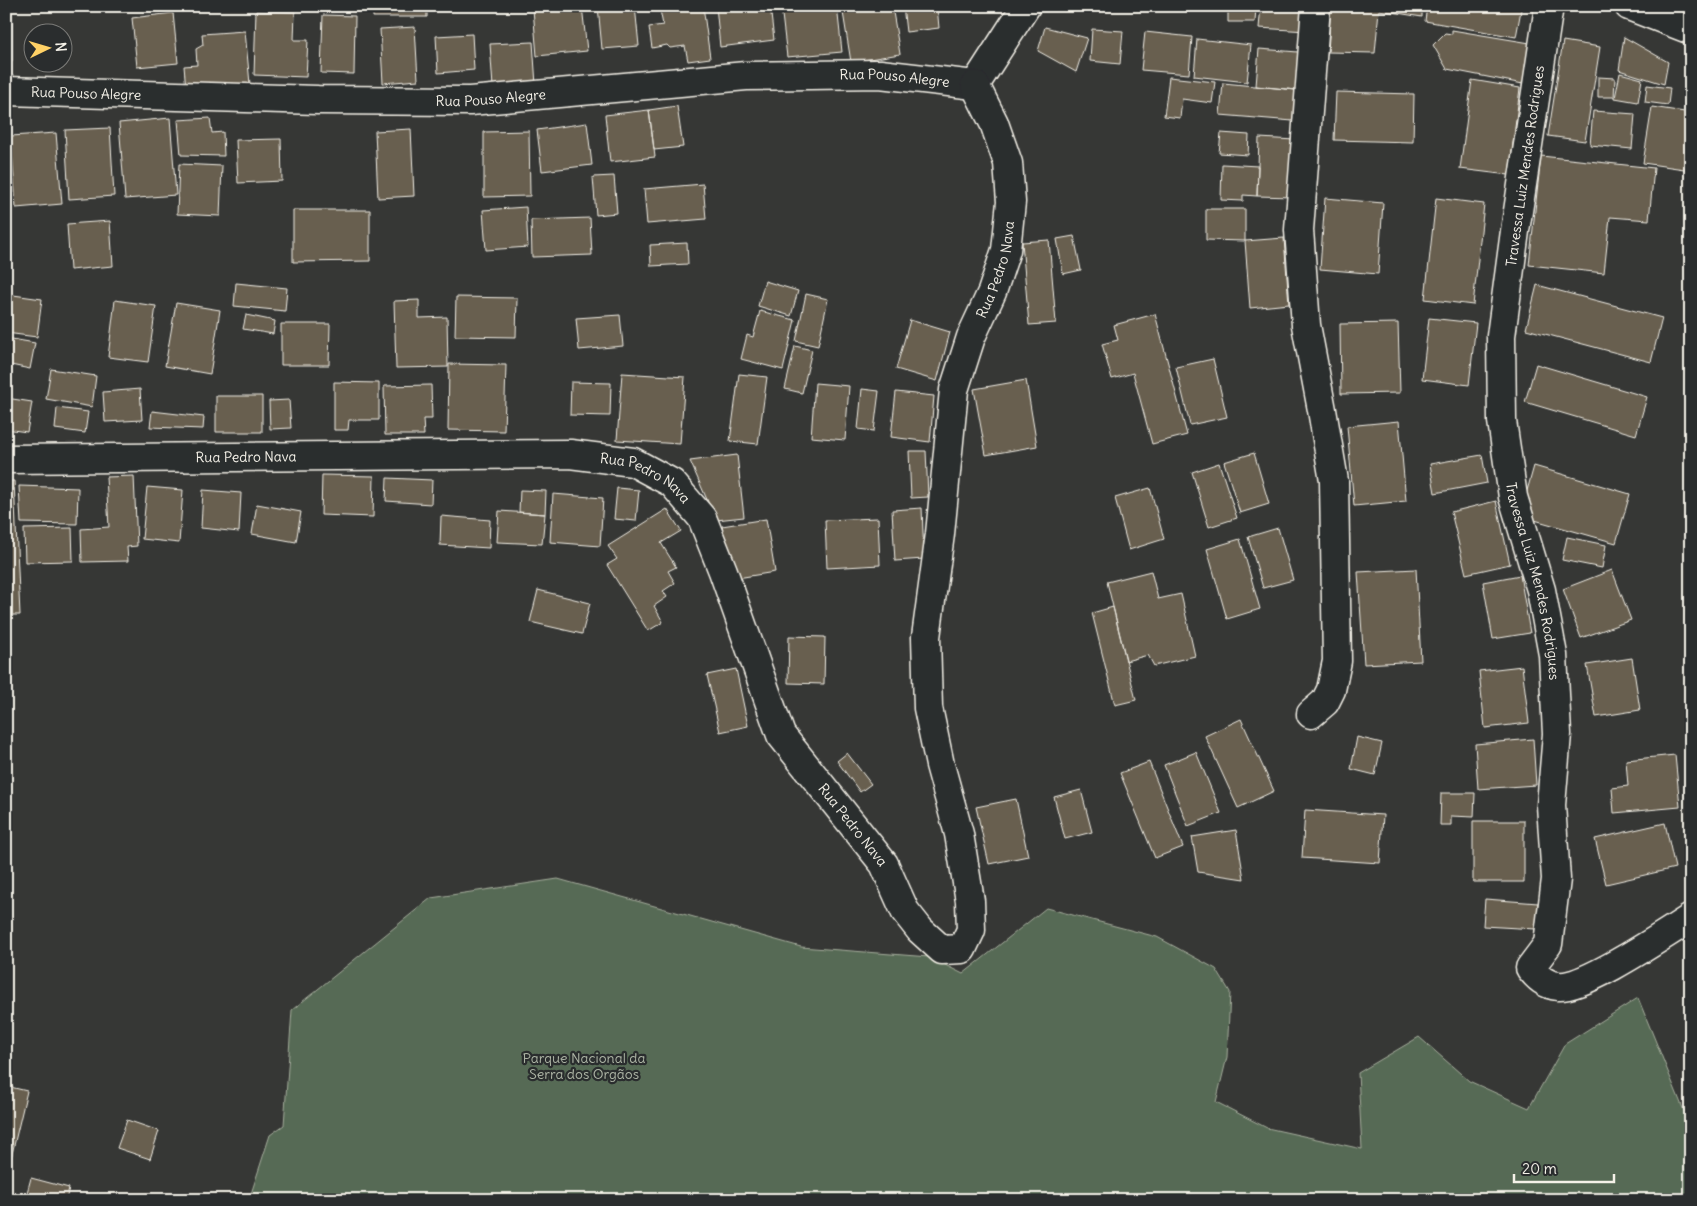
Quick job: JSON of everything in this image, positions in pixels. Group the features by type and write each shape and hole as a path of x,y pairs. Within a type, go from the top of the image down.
{"street":[{"path":"975,85 1026,6"},
{"path":"1311,714 1325,702 1331,690 1337,661 1334,481 1306,325 1299,230 1316,6"},
{"name":"Travessa Luiz Mendes Rodrigues","path":"1549,6 1501,336 1502,421 1513,497 1541,590 1553,655 1558,734 1551,805 1556,878 1548,944 1530,968 1539,979 1558,986 1579,983 1606,970 1691,918"},
{"path":"1628,6 1686,29"},
{"name":"Rua Pouso Alegre","path":"6,91 318,100 470,101 746,76 880,74 975,85"},
{"name":"Rua Pedro Nava","path":"6,459 570,454 633,462 672,483 702,518 723,571 781,735 884,864 905,911 920,930 942,950 962,949 971,930 970,902 960,834 940,765 928,708 926,636 940,534 954,390 971,338 992,292 1006,250 1011,202 1008,163 994,123 975,85"}],"green space":[{"name":"Parque Nacional da Serra dos Orgãos","path":"558,879 801,947 929,957 963,974 1046,908 1157,937 1216,969 1230,992 1227,1057 1216,1102 1267,1128 1362,1149 1358,1073 1419,1037 1469,1081 1529,1108 1565,1044 1638,998 1684,1111 1691,1111 1691,1200 249,1200 270,1135 284,1125 292,1010 431,898"}],"building":[{"path":"373,6 427,6 427,17 373,17"},
{"path":"582,6 587,51 537,56 533,9"},
{"path":"598,6 635,6 639,46 602,49"},
{"path":"684,6 703,6 710,58 688,61 685,46 670,48 667,45 652,48 649,27 663,25 660,10"},
{"path":"716,6 770,6 774,40 720,47"},
{"path":"781,6 837,6 842,52 787,57"},
{"path":"842,6 892,6 900,54 851,62"},
{"path":"903,6 937,6 939,28 906,32"},
{"path":"1228,6 1256,6 1255,22 1228,22"},
{"path":"1261,6 1308,6 1307,31 1259,28"},
{"path":"1331,6 1422,6 1422,17 1379,10 1375,53 1328,52"},
{"path":"1427,6 1519,6 1521,10 1516,37 1425,21"},
{"path":"256,11 295,12 294,40 308,40 306,77 254,75"},
{"path":"12,13 12,61 6,61 6,14"},
{"path":"173,13 178,63 137,67 132,18"},
{"path":"323,15 355,16 354,74 321,73"},
{"path":"415,27 418,80 383,83 380,29"},
{"path":"1045,27 1087,38 1076,72 1038,51"},
{"path":"1092,29 1123,31 1120,64 1090,61"},
{"path":"1452,30 1530,43 1526,63 1529,65 1528,85 1447,69 1433,45 1445,33 1452,34"},
{"path":"245,31 250,84 186,89 184,66 197,65 196,49 203,45 202,34"},
{"path":"1145,32 1192,37 1189,74 1141,70"},
{"path":"472,34 474,70 438,73 436,36"},
{"path":"1624,37 1668,62 1664,84 1619,70"},
{"path":"1197,39 1251,45 1247,82 1194,76"},
{"path":"1563,41 1600,47 1585,141 1548,136"},
{"path":"533,42 536,85 493,87 490,44"},
{"path":"1259,49 1298,52 1296,90 1256,86"},
{"path":"1620,73 1642,79 1638,102 1615,98"},
{"path":"1169,77 1215,82 1212,103 1182,99 1180,118 1164,116"},
{"path":"1598,77 1615,78 1614,97 1598,97"},
{"path":"1472,80 1520,88 1509,175 1460,169"},
{"path":"1223,83 1296,90 1293,121 1220,115"},
{"path":"1647,85 1670,88 1668,105 1645,102"},
{"path":"1336,92 1414,94 1413,142 1334,140"},
{"path":"677,106 683,147 654,150 649,110"},
{"path":"1652,107 1691,113 1691,170 1643,163"},
{"path":"649,110 655,157 610,162 605,115"},
{"path":"1593,111 1635,114 1632,149 1590,145"},
{"path":"170,118 176,195 125,199 119,123"},
{"path":"210,118 212,133 223,132 224,156 181,155 178,120"},
{"path":"587,123 592,165 542,171 537,130"},
{"path":"110,128 114,196 69,199 65,130"},
{"path":"411,129 414,196 378,198 375,131"},
{"path":"529,131 530,196 484,197 484,132"},
{"path":"56,133 62,204 16,208 11,136"},
{"path":"1221,133 1249,135 1248,155 1219,153"},
{"path":"1259,138 1295,140 1292,197 1257,196"},
{"path":"281,139 282,181 238,183 236,140"},
{"path":"1541,156 1654,168 1649,220 1610,217 1604,273 1529,265"},
{"path":"179,164 222,166 220,216 177,214"},
{"path":"1222,164 1258,166 1257,196 1243,195 1243,201 1221,200"},
{"path":"614,176 617,213 596,215 593,177"},
{"path":"703,184 706,219 647,224 644,189"},
{"path":"1325,198 1383,203 1378,274 1320,269"},
{"path":"1436,198 1484,204 1473,305 1425,299"},
{"path":"526,207 528,247 486,250 483,210"},
{"path":"1206,209 1245,209 1245,241 1206,240"},
{"path":"293,210 370,210 370,261 293,262"},
{"path":"590,218 592,255 532,257 531,220"},
{"path":"110,221 113,266 70,270 67,224"},
{"path":"1074,236 1081,270 1063,274 1057,239"},
{"path":"1284,238 1289,304 1250,308 1245,241"},
{"path":"1049,240 1056,323 1029,325 1022,242"},
{"path":"687,243 688,264 651,266 650,245"},
{"path":"765,281 798,291 791,316 758,306"},
{"path":"236,283 287,288 285,311 234,306"},
{"path":"1537,285 1662,318 1651,362 1526,329"},
{"path":"6,294 42,299 37,337 6,333"},
{"path":"806,294 828,299 818,346 796,341"},
{"path":"456,297 517,298 516,337 455,336"},
{"path":"115,300 156,306 148,362 108,357"},
{"path":"419,300 419,318 447,317 448,367 396,368 394,301"},
{"path":"176,303 220,310 210,374 165,366"},
{"path":"760,311 795,320 783,370 741,359 747,335 753,337"},
{"path":"1155,314 1187,435 1152,444 1133,373 1112,379 1102,344 1118,340 1114,325"},
{"path":"246,315 275,321 273,334 243,329"},
{"path":"620,315 623,346 579,350 576,318"},
{"path":"1429,318 1476,323 1469,385 1422,379"},
{"path":"910,320 950,332 937,381 896,369"},
{"path":"1398,323 1400,393 1341,394 1340,324"},
{"path":"281,324 330,324 329,365 281,365"},
{"path":"6,338 35,343 30,369 6,364"},
{"path":"795,346 812,350 802,393 785,389"},
{"path":"1213,359 1227,417 1190,425 1176,367"},
{"path":"449,364 506,365 504,431 448,430"},
{"path":"1536,364 1647,397 1636,435 1525,402"},
{"path":"51,369 96,376 92,407 46,399"},
{"path":"622,373 685,377 680,444 617,440"},
{"path":"739,374 767,377 758,444 730,441"},
{"path":"1026,380 1037,446 986,455 974,389"},
{"path":"334,382 379,383 379,420 349,420 348,430 334,430"},
{"path":"571,382 611,383 610,416 570,415"},
{"path":"815,383 849,386 845,440 811,437"},
{"path":"431,385 432,419 423,419 424,435 385,435 384,386"},
{"path":"140,389 142,420 105,422 103,392"},
{"path":"862,389 879,391 874,431 858,429"},
{"path":"896,392 934,396 930,442 891,437"},
{"path":"216,396 262,396 262,432 216,432"},
{"path":"6,398 32,402 27,432 6,429"},
{"path":"289,400 291,428 270,429 269,401"},
{"path":"57,408 88,412 85,433 55,429"},
{"path":"152,411 204,417 203,429 150,427"},
{"path":"1399,421 1406,501 1354,506 1347,426"},
{"path":"909,451 926,451 928,497 911,498"},
{"path":"1254,453 1269,504 1240,513 1224,462"},
{"path":"737,455 744,517 716,520 690,461"},
{"path":"1482,455 1487,483 1435,493 1430,464"},
{"path":"1219,463 1237,518 1209,527 1192,472"},
{"path":"1534,466 1630,494 1616,543 1531,519 1523,505"},
{"path":"322,475 374,476 373,517 321,515"},
{"path":"134,476 137,546 127,547 128,561 82,562 81,529 109,527 106,477"},
{"path":"387,478 432,480 431,504 386,501"},
{"path":"6,481 14,481 20,615 6,615"},
{"path":"19,486 78,488 77,524 21,523"},
{"path":"147,487 183,490 179,543 142,539"},
{"path":"617,488 639,490 636,521 614,519"},
{"path":"1150,488 1164,539 1129,550 1115,498"},
{"path":"203,490 241,493 239,532 201,528"},
{"path":"520,490 546,491 545,514 519,512"},
{"path":"553,494 603,498 600,546 550,542"},
{"path":"1496,501 1510,564 1466,574 1451,512"},
{"path":"257,504 301,512 296,542 252,534"},
{"path":"922,508 924,559 895,561 892,510"},
{"path":"667,509 681,531 661,543 676,567 668,571 675,583 663,591 667,597 654,606 663,622 648,631 607,565 617,559 608,546"},
{"path":"499,511 545,514 542,544 497,542"},
{"path":"441,516 490,520 489,548 440,545"},
{"path":"878,518 880,565 827,568 825,520"},
{"path":"766,519 775,572 731,579 722,526"},
{"path":"72,528 73,561 25,562 24,529"},
{"path":"1278,528 1293,580 1263,588 1248,537"},
{"path":"1567,537 1606,545 1602,568 1562,560"},
{"path":"1240,539 1260,609 1227,619 1207,549"},
{"path":"1416,569 1421,661 1364,664 1358,572"},
{"path":"1612,570 1631,620 1581,638 1563,589"},
{"path":"1151,571 1158,599 1181,594 1195,656 1154,666 1148,655 1126,661 1107,582"},
{"path":"1520,575 1530,633 1493,639 1483,582"},
{"path":"538,590 590,603 582,634 530,622"},
{"path":"1113,607 1136,700 1115,705 1092,613"},
{"path":"789,636 825,637 824,684 788,683"},
{"path":"1632,658 1640,710 1596,717 1587,665"},
{"path":"1522,666 1529,723 1485,728 1479,671"},
{"path":"736,669 748,726 720,732 707,675"},
{"path":"1241,719 1274,791 1238,808 1205,736"},
{"path":"1357,737 1382,743 1375,775 1351,769"},
{"path":"1533,739 1536,785 1478,789 1475,744"},
{"path":"1196,752 1221,813 1188,826 1164,765"},
{"path":"847,753 871,784 860,792 837,761"},
{"path":"1675,755 1680,807 1614,813 1612,788 1628,786 1626,760"},
{"path":"1149,762 1183,847 1155,858 1120,773"},
{"path":"1081,790 1092,832 1065,839 1054,797"},
{"path":"1441,793 1475,793 1474,817 1451,816 1451,825 1440,825"},
{"path":"1016,799 1028,856 989,864 976,807"},
{"path":"1305,810 1383,815 1380,863 1302,858"},
{"path":"1473,821 1524,821 1524,882 1473,882"},
{"path":"1665,823 1675,868 1606,884 1595,839"},
{"path":"1236,830 1244,879 1198,872 1192,837"},
{"path":"1485,899 1538,903 1536,929 1483,926"},
{"path":"6,1086 27,1091 6,1179"},
{"path":"127,1120 159,1131 150,1159 117,1148"},
{"path":"31,1178 69,1188 66,1200 25,1200"}]}
